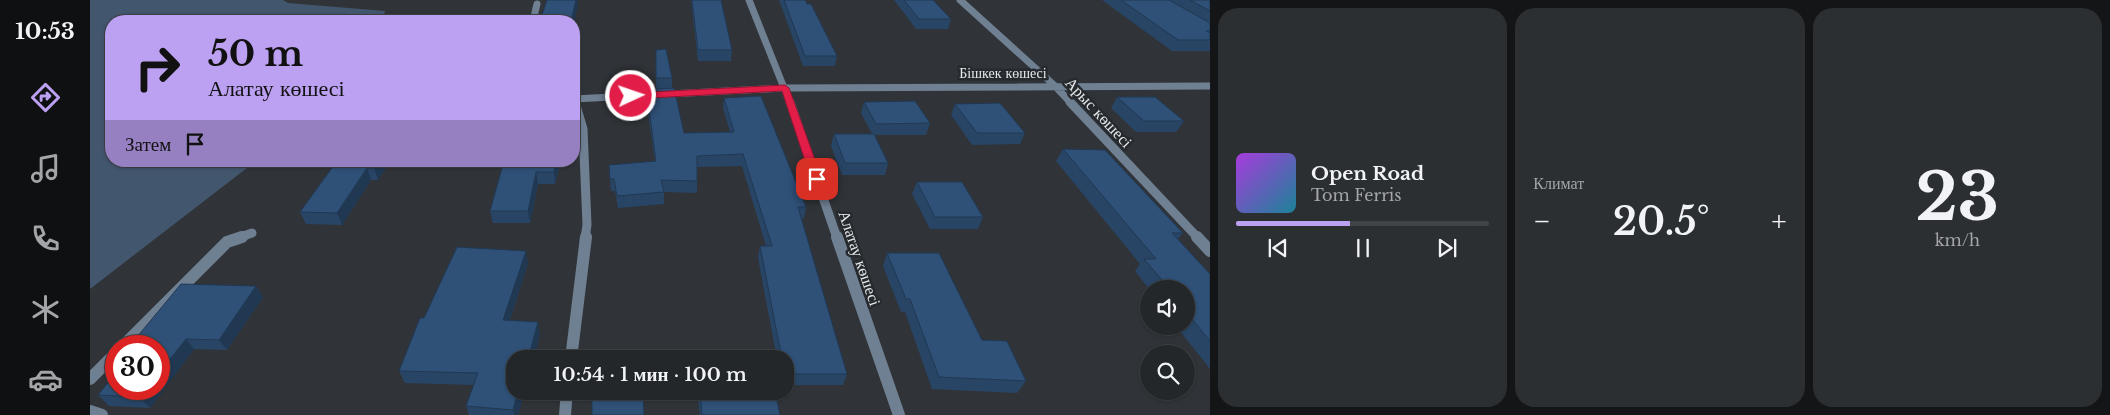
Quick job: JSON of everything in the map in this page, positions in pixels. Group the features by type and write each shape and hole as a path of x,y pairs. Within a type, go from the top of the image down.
{"street":[{"name":"Алатау көшесі","path":"749,0 785,88 899,415"},
{"name":"Арыс көшесі","path":"960,0 1054,85 1210,251"},
{"path":"534,15 537,4"},
{"name":"Бішкек көшесі","path":"580,99 856,86 1210,86"},
{"path":"572,350 587,226 583,129 580,119"},
{"path":"134,335 227,242 252,233"},
{"path":"90,379 105,364"},
{"path":"565,415 566,400"},
{"path":"90,411 102,415"}],"shaded area":[{"path":"90,0 283,0 288,3 385,11 384,15 105,15 105,167 248,167 90,289"}],"building":[{"path":"547,0 576,0 572,15 542,15"},
{"path":"692,0 721,0 732,50 698,50"},
{"path":"784,0 805,0 807,4 811,4 837,56 805,56"},
{"path":"904,0 933,0 951,19 919,19"},
{"path":"1121,0 1169,0 1210,23 1210,31 1206,31 1210,33 1210,40 1178,40"},
{"path":"1190,0 1210,0 1210,11"},
{"path":"666,49 672,78 656,78 656,50"},
{"path":"674,88 684,133 734,132 724,98 761,96 806,207 798,207 847,374 794,374 794,350 780,350 760,246 772,246 743,154 697,156 697,181 661,180 664,192 617,196 614,179 610,179 609,165 656,161 648,102 656,102 656,89"},
{"path":"1117,97 1155,97 1184,121 1144,121"},
{"path":"915,101 930,123 876,124 864,102"},
{"path":"1000,103 1025,133 977,133 955,104"},
{"path":"834,134 874,134 888,163 845,163"},
{"path":"1063,149 1105,150 1183,233 1172,233 1210,274 1210,341 1195,323 1195,280 1162,280 1144,259 1156,259"},
{"path":"333,167 375,167 367,168 337,213 300,212"},
{"path":"502,167 555,167 554,172 536,172 528,211 490,211"},
{"path":"917,182 962,182 983,217 935,217"},
{"path":"457,247 526,251 503,320 538,322 530,350 506,350 506,400 516,400 513,410 466,406 478,373 399,371 420,318 424,318"},
{"path":"887,253 939,253 982,340 1007,341 1026,381 939,377 910,299 906,299"},
{"path":"181,284 256,286 219,340 186,339 170,359 170,335 139,335"},
{"path":"105,386 105,395 98,395"},
{"path":"592,400 643,400 644,415 592,415"},
{"path":"701,400 777,400 780,415 702,415"}],"route":[{"path":"631,96 785,88 817,179"}]}
